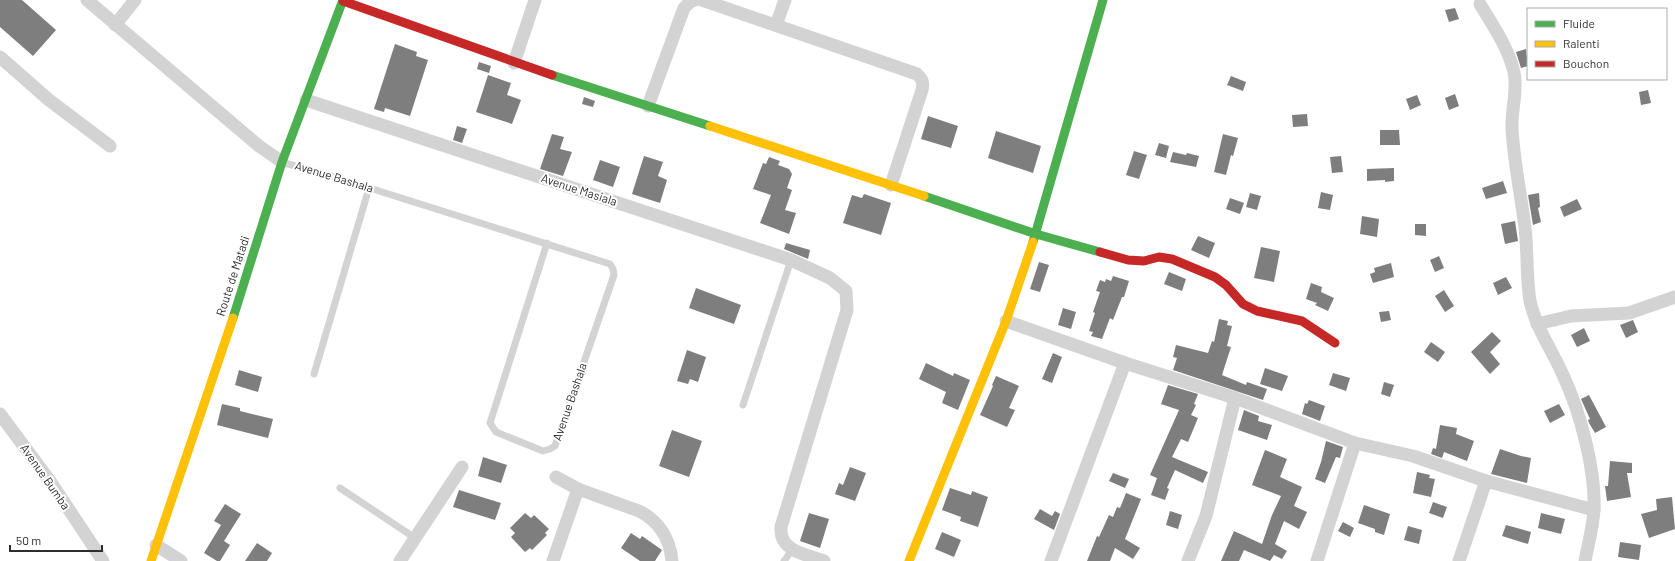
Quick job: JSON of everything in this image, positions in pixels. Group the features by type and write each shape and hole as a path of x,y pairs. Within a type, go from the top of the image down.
{"street":[{"path":"87,0 259,146 282,162"},
{"path":"115,25 135,0"},
{"path":"343,0 514,63 891,185 1036,234 1128,260 1144,261 1159,257 1177,261 1215,277 1226,284 1243,304 1257,311 1302,321 1335,343"},
{"name":"Route de Matadi","path":"151,561 227,336 282,162 343,0"},
{"path":"514,63 535,0"},
{"path":"648,106 684,8 690,2 695,0"},
{"path":"702,0 916,74 921,78 924,84 891,185"},
{"path":"776,25 784,0"},
{"path":"909,561 1006,321 1036,234 1103,0"},
{"path":"1480,4 1507,50 1514,72 1515,98 1512,119 1514,159 1525,229 1530,300 1537,324 1564,376 1585,437 1592,473 1594,510 1585,561"},
{"path":"0,57 49,100 110,146"},
{"name":"Avenue Masiala","path":"306,100 791,260 830,278 846,291 847,310 780,527 780,536 783,544 792,550"},
{"path":"1537,324 1571,316 1629,313 1675,297"},
{"path":"1006,321 1125,363 1234,398 1355,443 1413,456 1486,481 1594,510"},
{"path":"1051,561 1125,363"},
{"path":"1188,561 1206,516 1234,398"},
{"name":"Avenue Bumba","path":"0,414 52,484 103,561"},
{"path":"1317,561 1355,443"},
{"path":"400,561 462,467"},
{"path":"556,477 578,490 640,511 654,520 659,525 669,547 672,561"},
{"path":"1459,561 1486,481"},
{"path":"553,561 578,490"},
{"path":"156,545 181,561"},
{"path":"792,550 824,561"}],"lane":[{"name":"Avenue Bashala","path":"282,162 547,243 610,264 614,269 614,275 555,446 543,451 496,432 490,423 547,243"},
{"path":"314,374 369,188"},
{"path":"743,405 791,260"},
{"path":"340,488 414,538"},
{"path":"784,561 792,550"}],"building":[{"path":"0,0 22,0 56,30 33,56 0,27"},
{"path":"1455,8 1459,19 1449,22 1445,10"},
{"path":"395,44 417,52 416,56 428,60 410,116 385,108 384,112 374,109"},
{"path":"1526,49 1527,66 1521,68 1516,52"},
{"path":"479,62 491,66 489,73 477,69"},
{"path":"488,75 511,83 507,95 521,100 512,124 476,112"},
{"path":"1231,76 1246,82 1243,91 1227,85"},
{"path":"1648,90 1651,103 1641,105 1639,92"},
{"path":"1455,94 1459,106 1449,110 1445,98"},
{"path":"1417,95 1421,105 1410,110 1406,99"},
{"path":"584,97 595,101 593,107 582,104"},
{"path":"1307,114 1308,126 1293,127 1292,115"},
{"path":"928,116 958,126 951,148 921,139"},
{"path":"457,126 467,129 462,143 453,140"},
{"path":"1380,130 1399,130 1400,145 1380,145"},
{"path":"996,131 1041,146 1033,173 988,158"},
{"path":"552,134 564,137 560,149 572,152 563,176 540,169"},
{"path":"1223,134 1238,138 1233,156 1231,155 1226,175 1214,172"},
{"path":"1159,143 1169,146 1166,158 1155,155"},
{"path":"1134,151 1147,155 1139,179 1126,175"},
{"path":"1173,152 1199,156 1196,167 1170,162"},
{"path":"644,156 663,162 658,176 667,180 660,203 632,194"},
{"path":"1341,156 1343,172 1332,173 1330,157"},
{"path":"769,157 780,161 778,165 789,169 792,174 787,188 792,190 785,210 796,213 789,234 760,223 771,195 753,189 763,163 766,164"},
{"path":"600,160 620,167 613,187 593,180"},
{"path":"1394,168 1394,181 1367,181 1367,169"},
{"path":"1503,181 1507,193 1486,199 1482,188"},
{"path":"1321,192 1333,195 1330,210 1318,208"},
{"path":"1250,193 1261,196 1257,210 1246,207"},
{"path":"1539,193 1540,207 1538,208 1541,222 1533,225 1528,195"},
{"path":"864,194 891,203 881,235 843,223 852,195 862,198"},
{"path":"1230,198 1244,203 1240,214 1226,209"},
{"path":"1577,199 1582,209 1564,217 1560,207"},
{"path":"1362,216 1379,219 1377,237 1360,234"},
{"path":"1515,221 1518,241 1505,244 1501,224"},
{"path":"1415,224 1426,224 1426,236 1415,235"},
{"path":"1198,236 1215,243 1209,258 1191,250"},
{"path":"786,243 810,250 808,259 784,249"},
{"path":"1261,247 1280,251 1274,282 1254,278"},
{"path":"1439,256 1444,268 1435,272 1430,260"},
{"path":"1039,262 1049,265 1040,292 1030,289"},
{"path":"1391,263 1394,277 1373,283 1370,274 1375,272 1374,268"},
{"path":"1169,272 1186,279 1182,291 1164,284"},
{"path":"1113,276 1129,281 1124,297 1122,297 1113,320 1110,318 1102,339 1091,336 1093,332 1089,331 1095,313 1093,312 1100,292 1096,291 1100,280 1105,282 1106,279 1111,281"},
{"path":"1506,277 1512,288 1498,295 1493,283"},
{"path":"1311,283 1322,287 1321,292 1334,298 1328,311 1315,305 1317,303 1306,299"},
{"path":"696,288 741,305 734,324 689,308"},
{"path":"1444,290 1454,306 1445,312 1435,296"},
{"path":"1063,308 1076,312 1071,329 1058,325"},
{"path":"1389,311 1391,320 1381,322 1379,312"},
{"path":"1219,319 1228,321 1227,325 1232,326 1227,346 1231,347 1222,375 1246,385 1247,382 1267,389 1263,400 1173,370 1177,358 1173,357 1176,345 1208,353 1212,341 1214,342"},
{"path":"1633,320 1638,332 1626,338 1620,325"},
{"path":"1584,328 1590,341 1577,347 1571,335"},
{"path":"1492,332 1501,341 1490,352 1500,364 1490,374 1471,352"},
{"path":"1431,342 1445,352 1438,362 1424,352"},
{"path":"687,350 706,357 698,382 690,379 688,384 677,381"},
{"path":"1053,353 1062,357 1052,383 1042,379"},
{"path":"926,363 953,376 954,373 970,380 958,410 942,403 946,392 919,379"},
{"path":"1265,368 1288,376 1282,391 1260,384"},
{"path":"239,370 262,377 258,392 235,385"},
{"path":"1333,373 1350,378 1346,391 1329,385"},
{"path":"996,376 1019,386 1009,408 1015,410 1007,427 980,415"},
{"path":"1384,382 1394,385 1390,397 1381,394"},
{"path":"1168,385 1198,394 1194,404 1196,405 1191,415 1198,418 1188,442 1181,439 1172,457 1208,472 1203,483 1175,470 1167,488 1169,489 1165,500 1151,495 1157,478 1150,475 1179,410 1161,404"},
{"path":"1589,395 1606,427 1595,433 1589,423 1588,420 1590,419 1581,399"},
{"path":"1309,400 1325,406 1320,421 1302,414 1305,403 1307,404"},
{"path":"222,404 240,408 240,411 273,419 268,438 217,425"},
{"path":"1559,404 1565,415 1550,423 1544,411"},
{"path":"1244,410 1259,416 1258,421 1272,425 1267,440 1238,430"},
{"path":"1440,425 1457,428 1456,434 1474,441 1467,461 1444,452 1442,458 1431,454 1433,448 1436,449"},
{"path":"672,430 702,441 689,477 659,466"},
{"path":"1326,441 1343,447 1340,458 1336,457 1325,483 1315,479"},
{"path":"1500,449 1531,458 1527,483 1491,474"},
{"path":"1265,450 1287,459 1280,477 1302,487 1294,506 1307,512 1299,529 1284,521 1275,544 1287,551 1282,559 1274,555 1270,561 1244,550 1239,561 1221,561 1234,531 1262,544 1272,515 1281,496 1252,485"},
{"path":"483,457 507,465 501,483 478,476"},
{"path":"1610,461 1632,463 1632,473 1627,473 1631,497 1607,501 1605,486 1608,486"},
{"path":"850,467 866,473 855,501 835,494 839,483 843,485"},
{"path":"1417,472 1430,475 1429,478 1435,479 1431,497 1413,493"},
{"path":"1113,473 1129,479 1125,488 1109,481"},
{"path":"950,488 971,495 972,491 988,497 978,527 960,521 961,517 942,510"},
{"path":"459,490 501,503 495,520 453,507"},
{"path":"1126,493 1141,499 1125,539 1140,548 1133,559 1115,548 1110,561 1087,561 1097,536 1099,537 1109,515 1113,517 1117,507 1120,508"},
{"path":"1672,497 1675,529 1649,538 1641,514 1657,510 1656,499"},
{"path":"1433,502 1447,507 1443,518 1429,513"},
{"path":"225,504 241,514 224,541 230,545 220,561 217,561 204,553 221,525 214,521"},
{"path":"1364,505 1390,514 1384,535 1375,532 1375,529 1358,523"},
{"path":"1040,509 1052,516 1055,511 1060,514 1054,530 1034,519"},
{"path":"1170,511 1182,515 1178,529 1166,525"},
{"path":"525,513 531,518 534,515 549,529 545,533 547,535 532,550 530,548 525,552 511,537 515,533 510,528"},
{"path":"809,513 829,519 820,548 800,541"},
{"path":"1541,513 1565,519 1561,534 1538,528"},
{"path":"1343,522 1354,528 1350,537 1338,531"},
{"path":"1506,525 1531,532 1528,544 1502,536"},
{"path":"1408,526 1422,530 1419,544 1404,540"},
{"path":"942,532 961,540 954,557 935,549"},
{"path":"631,533 640,539 642,536 662,550 655,561 640,561 621,548"},
{"path":"1620,542 1641,545 1639,560 1618,557"},
{"path":"257,543 272,553 267,561 245,561"}],"traffic: fast":[{"path":"233,318 282,162 343,0"},
{"path":"1033,242 1103,0"},
{"path":"552,75 710,126"},
{"path":"924,196 1036,234 1100,252"}],"traffic: slow":[{"path":"710,126 924,196"},
{"path":"909,561 1006,321 1033,242"},
{"path":"151,561 233,318"}],"traffic: jam":[{"path":"343,1 552,75"},
{"path":"1100,252 1128,260 1144,261 1159,257 1172,259 1215,277 1226,285 1243,304 1257,311 1302,321 1335,343"}]}
